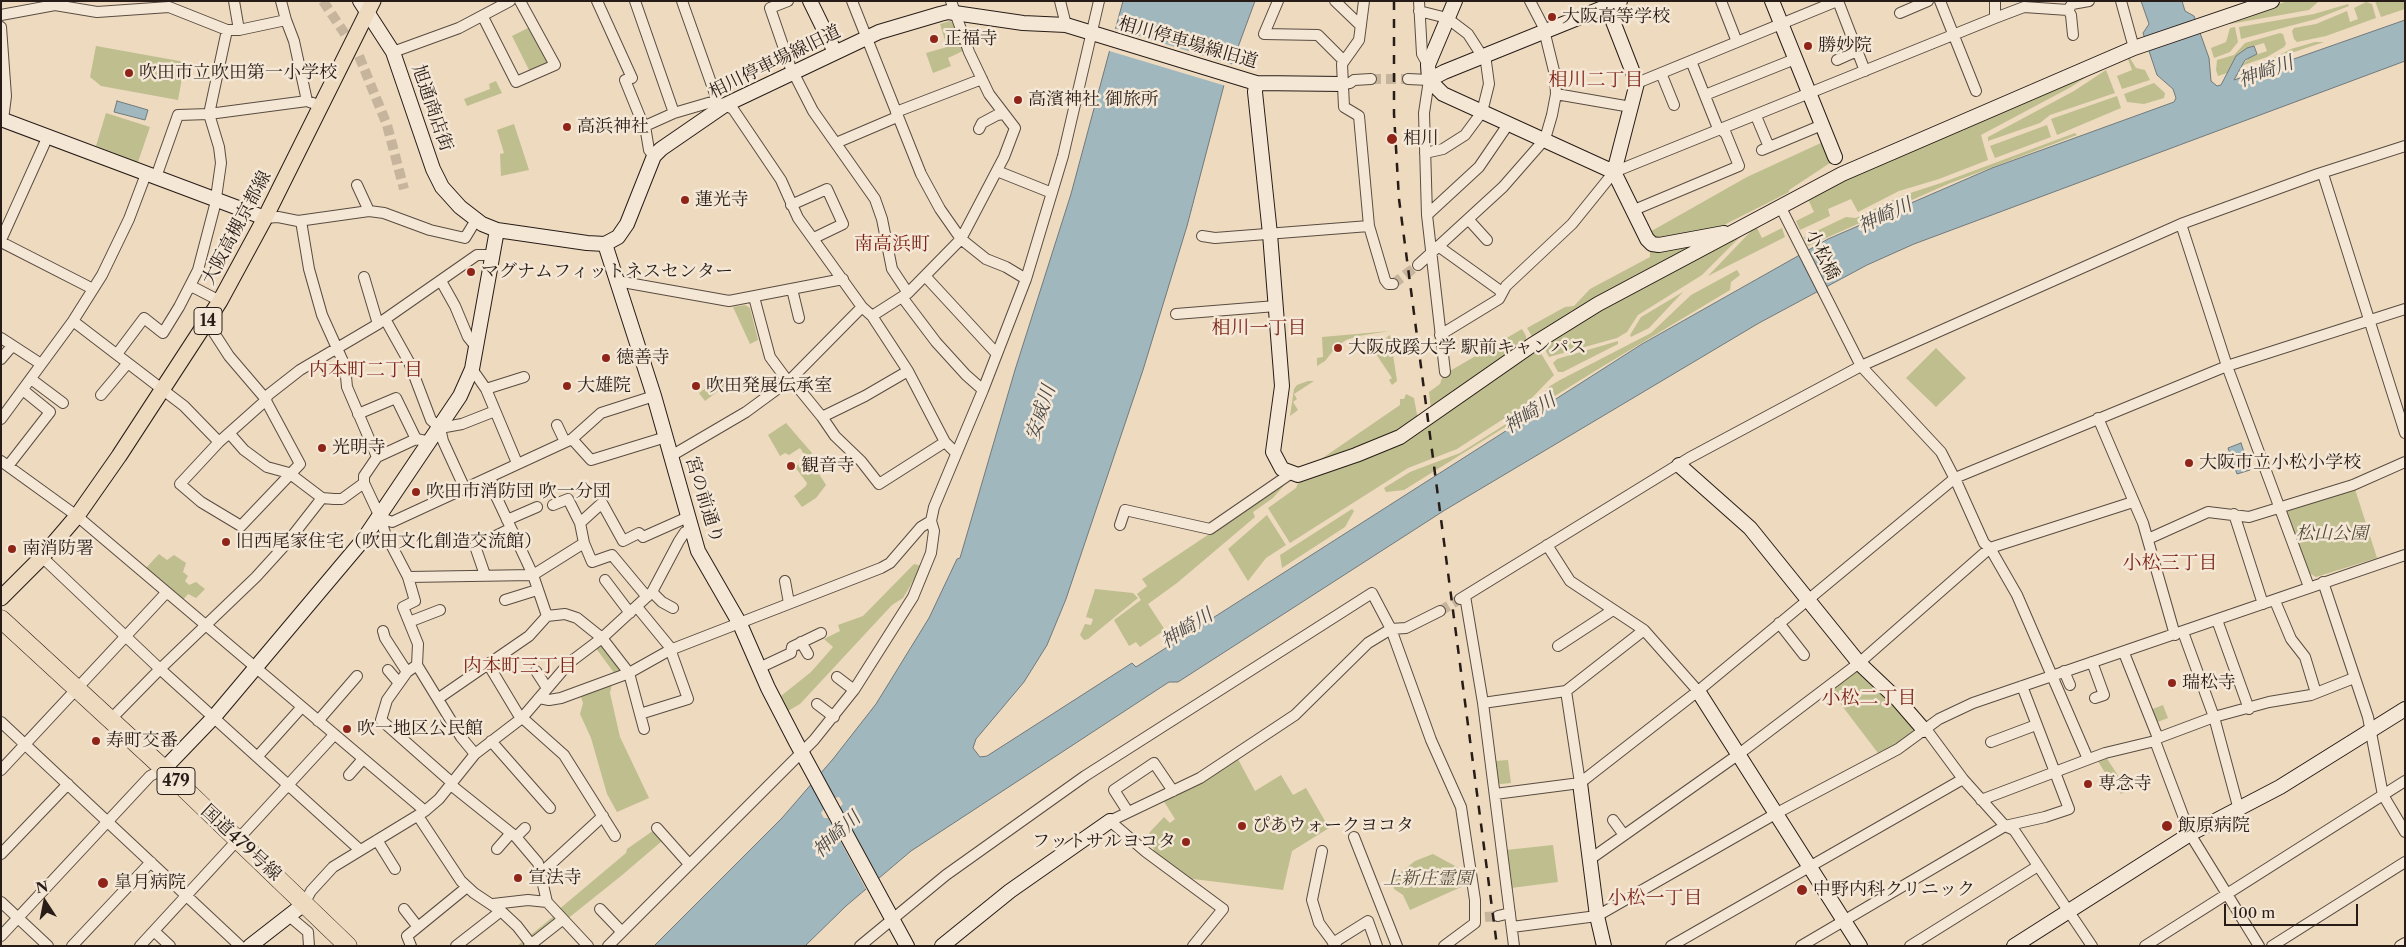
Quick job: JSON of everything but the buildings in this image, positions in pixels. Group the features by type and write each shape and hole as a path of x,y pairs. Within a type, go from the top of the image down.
{"highway":[{"name":"国道479号線","path":"1,619 164,769 348,946"}],"main road":[{"name":"大阪高槻京都線","path":"1,598 42,557 77,516 119,456 220,301 265,218 314,104 367,5"}],"street":[{"path":"234,1 240,30"},
{"path":"1,419 73,321 102,275 178,115 209,114 314,104 286,20 282,1"},
{"path":"393,52 459,28 483,17 498,4 510,1"},
{"path":"483,17 516,82 555,65 520,1"},
{"path":"1,30 6,96 2,120 265,218 278,217 301,221 369,211 384,213 430,230 465,238 476,220 497,230 605,244 618,237 628,224 654,156 649,150 645,126 625,80 632,78 597,1"},
{"path":"635,1 674,113"},
{"path":"682,1 715,94 720,103 733,109 781,180 798,218 843,278 862,307 872,316 908,371 945,442 956,453"},
{"path":"788,1 770,8 792,72 813,111 875,199 882,220 892,269 905,295 936,342 966,375 983,390"},
{"path":"810,1 835,52"},
{"path":"852,1 921,174 940,209 961,240 986,259 1026,279"},
{"path":"1060,1 1066,25"},
{"path":"608,946 689,864 803,755 854,690 913,597 931,553 934,531 930,521 934,507 983,390 1026,279 1052,193 1094,34 1099,1"},
{"path":"1278,1 1264,34 1318,34 1344,61 1349,82 1344,107 1359,116 1369,226 1385,280 1388,284 1393,284"},
{"path":"1335,1 1361,26"},
{"path":"1344,61 1360,40 1364,1"},
{"path":"1428,65 1455,1"},
{"path":"1418,265 1503,187 1545,139 1556,94 1552,56 1538,13 1530,1"},
{"path":"1722,1 1737,42"},
{"path":"1772,1 1834,157"},
{"path":"1637,83 1837,1 1865,71"},
{"path":"1900,13 1928,1"},
{"path":"1940,1 1976,91"},
{"path":"1995,18 1996,1"},
{"path":"2068,10 2072,4 2089,1"},
{"path":"2121,1 2139,47"},
{"path":"1256,83 1255,92 1270,234 1282,386 1273,452 1278,466 1290,474 1298,475 1400,437 1564,324 1730,233 1782,211 1842,174 2139,47 2272,1"},
{"path":"1,15 55,5 97,12 126,5 168,4 226,30 240,30 286,20"},
{"path":"1408,79 1429,80 1613,4 1637,83 1614,172 1572,224 1502,292 1499,299 1440,335"},
{"name":"旭通商店街","path":"367,5 393,52 433,169 442,187 460,207 476,220"},
{"path":"1425,153 1443,149 1465,135 1482,112 1489,84 1484,57 1468,34 1447,18 1419,6 1422,54 1428,65 1429,80 1424,113 1425,153 1427,215 1440,335 1446,372"},
{"path":"872,316 905,295 926,277 961,240 998,171 1015,128 989,94 969,52 953,7"},
{"name":"相川停車場線旧道","path":"654,156 720,103 866,38 906,23 940,14 953,7 1023,23 1066,25 1256,83 1349,82"},
{"path":"1614,172 2024,7 2068,10"},
{"path":"2068,10 2071,16 2073,35"},
{"path":"117,354 144,318 163,333 190,286 203,253 216,199 221,163 219,147 209,114 226,30"},
{"path":"1837,60 1857,51"},
{"path":"1705,95 1795,59"},
{"path":"1634,210 1739,166 1726,134 1717,126 1691,61"},
{"path":"1661,73 1674,105"},
{"path":"836,142 896,114 982,79"},
{"path":"1349,82 1371,79"},
{"path":"1429,80 1443,94 1614,172 1647,239 1655,245 1713,233 1730,233"},
{"path":"1556,94 1631,107"},
{"path":"645,126 674,113 720,103"},
{"path":"980,130 982,123 997,115 1004,114"},
{"path":"1756,116 1765,149 1822,125"},
{"path":"1427,215 1479,167 1509,123"},
{"path":"48,136 1,241 93,289"},
{"path":"1514,946 1483,704 1462,597 1679,465 1861,366 2181,224 2405,146"},
{"path":"998,171 1052,193"},
{"path":"2323,174 2405,433"},
{"path":"357,185 369,211"},
{"path":"791,205 827,189 843,224 814,238"},
{"name":"小松橋","path":"1782,211 1861,366 1941,452 1955,478 1984,543 1990,548 2017,594 2088,759"},
{"path":"1468,219 1487,240"},
{"path":"301,221 308,269 322,315 345,366 347,387 377,457"},
{"path":"2181,224 2227,366 2278,508 2309,587"},
{"path":"1202,236 1215,238 1369,226"},
{"path":"1,936 150,776 164,769 214,717 380,517 460,396 472,369 497,230"},
{"name":"宮の前通り","path":"605,244 654,396 698,551 740,624 759,668 803,755 890,916"},
{"path":"1438,246 1502,292"},
{"path":"207,322 229,356 264,397 265,402 300,464 289,473 241,526 201,502 180,484 219,442 265,402 268,395 300,370 382,321 477,255 493,255"},
{"path":"364,277 382,321 409,362 431,420 440,428 443,441 465,489"},
{"path":"926,277 997,354"},
{"path":"617,281 623,280 728,302 843,278"},
{"path":"441,281 455,306 468,337 476,347"},
{"path":"190,286 220,301"},
{"path":"792,289 799,318"},
{"path":"754,297 770,357 822,417 835,436 861,461 879,484 945,442"},
{"path":"1176,314 1276,306"},
{"path":"671,456 746,412 789,380 862,307"},
{"path":"1495,794 1580,783 1698,691 1955,478 2227,366 2405,309"},
{"path":"73,321 184,406 219,442"},
{"path":"1,338 41,364"},
{"path":"1,360 12,346"},
{"path":"101,394 128,364"},
{"path":"472,369 486,389 517,463"},
{"path":"822,417 865,396 908,371"},
{"path":"486,389 524,376"},
{"path":"31,379 63,403"},
{"path":"23,390 50,412 5,463 77,516 363,759 421,814 445,859 467,888 497,907 516,926 530,945 562,920"},
{"path":"380,517 392,522 491,478 517,463 569,441 601,413 654,396"},
{"path":"358,414 396,398 416,439"},
{"path":"440,428 462,424 495,411"},
{"path":"2098,418 2148,539 2179,634 2214,717 2239,810"},
{"path":"557,425 569,441 591,460 666,437"},
{"path":"230,434 244,450 268,467 289,473 322,498 342,499 364,483"},
{"path":"431,442 416,439 377,457 364,476 364,483 380,517 385,533 408,577 414,601 403,608 418,644 417,665 439,698 461,737 475,754"},
{"path":"2148,539 2208,512 2249,517 2353,485 2405,462"},
{"path":"1679,465 1750,528 1859,663 1898,700 1925,730 1980,800 2005,826 2014,830 2092,946"},
{"path":"1120,525 1125,510 1210,529 1290,474"},
{"path":"491,478 495,494 508,524 533,574 547,616"},
{"path":"110,720 160,668 256,577 286,544 322,498"},
{"path":"553,505 568,498 580,523 584,543 592,562 612,555 650,594 674,608"},
{"path":"1590,860 1739,754 1859,663 1990,548 2133,502"},
{"path":"580,523 602,503 623,541 640,533 643,537 690,523"},
{"path":"485,576 476,546 537,506"},
{"path":"2234,514 2263,604"},
{"path":"539,698 549,700 561,698 629,673 670,650 881,568 890,563 921,527 930,521"},
{"path":"250,946 304,904 311,891 333,867 421,814 451,785 475,754 522,718 570,663 602,638 650,594 690,523"},
{"path":"408,577 533,574 584,543"},
{"path":"1547,545 1570,581 1644,630 1698,691 1860,946"},
{"path":"1512,927 1597,916 1776,813 1898,749 1939,719 1960,708 2051,675 2275,601 2323,582 2405,556"},
{"path":"42,557 160,668 360,850"},
{"path":"605,580 670,650 688,699 640,714"},
{"path":"784,581 789,603"},
{"path":"2323,582 2372,730 2383,795 2405,832"},
{"path":"505,600 538,590"},
{"path":"1,770 166,593"},
{"path":"860,946 890,916 1085,776 1372,593 1391,628 1431,740 1461,807 1476,900 1475,922"},
{"path":"2275,601 2291,640 2305,657 2316,693"},
{"path":"409,622 440,610"},
{"path":"1558,646 1613,610"},
{"path":"942,946 1010,891 1110,821 1200,778 1295,716 1368,643 1391,628 1406,628 1440,611"},
{"path":"439,698 528,636 547,616 565,614 577,618 602,638 629,673 644,728"},
{"path":"2217,620 2249,709"},
{"path":"1779,623 1804,654"},
{"path":"1483,704 1566,691 1644,630"},
{"path":"759,668 791,653 792,647 821,633"},
{"path":"382,637 407,672"},
{"path":"801,642 808,654"},
{"path":"2124,652 2190,834 2259,946"},
{"path":"2092,662 2104,695 2095,698"},
{"path":"488,664 522,718 564,755 615,836"},
{"path":"417,665 407,672 399,683 388,700 381,720 450,781 451,785 513,835 538,863 547,902 588,946"},
{"path":"388,670 399,683"},
{"path":"536,671 547,688"},
{"path":"2064,671 2070,685"},
{"path":"318,721 357,676"},
{"path":"837,677 854,690"},
{"path":"1980,800 2054,771 2156,739 2214,717 2269,702 2316,693 2354,678"},
{"path":"1801,946 2005,826 2045,817 2069,809 2022,686"},
{"path":"1566,691 1597,916 1604,946"},
{"path":"817,704 834,717"},
{"path":"258,756 301,708"},
{"path":"2014,946 2190,834 2239,810 2405,709"},
{"path":"1,722 240,946"},
{"path":"1991,742 2036,725"},
{"path":"140,946 334,735"},
{"path":"491,741 550,808"},
{"path":"349,774 363,759"},
{"path":"1128,812 1114,790 1154,763 1172,791"},
{"path":"1671,946 1963,779"},
{"path":"2145,946 2405,781"},
{"path":"1,854 68,784"},
{"path":"541,873 603,816"},
{"path":"1613,820 1624,835"},
{"path":"1110,821 1146,852 1223,909 1193,946"},
{"path":"497,849 524,828"},
{"path":"657,828 689,864"},
{"path":"1354,837 1397,946"},
{"path":"377,840 395,868"},
{"path":"1322,851 1312,900 1319,924 1334,944 1368,921 1377,946"},
{"path":"72,946 151,862"},
{"path":"2272,946 2405,862"},
{"path":"1910,946 2038,866"},
{"path":"411,946 407,936 467,888"},
{"path":"456,946 497,907 528,900 547,902"},
{"path":"1,902 48,946"},
{"path":"404,909 418,927"},
{"path":"600,909 622,932"},
{"path":"1498,916 1510,913"},
{"path":"289,916 308,932 309,946"},
{"path":"890,916 907,946"},
{"path":"1444,946 1475,922 1485,917"},
{"path":"154,930 170,946"},
{"path":"2400,946 2405,943"}],"green space":[{"path":"2288,1 2319,1 2309,10 2230,24 2231,20"},
{"path":"2375,1 2405,1 2405,9 2381,17"},
{"path":"2366,2 2372,4 2376,18 2326,36 2297,42 2294,39 2292,31 2294,28 2316,24 2347,11 2350,22 2358,19 2354,8"},
{"path":"2348,4 2349,6 2316,19 2241,39 2239,27 2314,14"},
{"path":"950,21 955,24 965,50 948,58 951,66 933,73 926,53 947,47 940,24"},
{"path":"532,26 551,63 531,74 512,36"},
{"path":"2235,27 2238,42 2230,52 2214,58 2211,48 2226,42 2230,28"},
{"path":"2280,33 2283,34 2286,44 2284,47 2267,57 2241,66 2250,57 2267,51 2264,43 2247,48 2236,56 2227,73 2218,76 2216,70 2217,60 2234,55 2245,43"},
{"path":"2315,42 2324,42 2270,60 2291,49"},
{"path":"96,46 185,62 178,100 101,86 90,77"},
{"path":"2130,58 2136,68 2145,70 2150,80 2122,89 2117,76 2132,70 2128,59"},
{"path":"2099,69 2071,87 1981,135 1988,160 1939,179 1899,191 1858,212 1851,199 1828,209 1830,216 1800,230 1796,221 1814,212 1807,197"},
{"path":"2106,70 2115,93 2050,115 2040,123 1988,141 1988,137 2074,91"},
{"path":"496,81 502,93 467,106 464,99 490,89 489,84"},
{"path":"2154,83 2165,93 2164,98 2144,104 2127,102 2124,94"},
{"path":"2117,96 2121,108 2057,135 2051,119"},
{"path":"106,113 150,127 138,162 96,146"},
{"path":"514,124 529,170 501,176 500,154 504,153 497,130"},
{"path":"2047,125 2051,137 1995,158 1990,146"},
{"path":"2075,133 2077,135 1948,184 1808,246 1804,237 1846,217 1856,218 1901,196"},
{"path":"1823,142 1830,163 1789,190 1789,192 1720,227 1660,240 1651,237 1648,233 1747,177"},
{"path":"1756,226 1762,238 1782,228 1785,237 1708,276"},
{"path":"1747,230 1702,275 1638,315 1627,332 1617,338 1549,357 1542,344 1566,328"},
{"path":"1706,240 1533,338 1527,328 1565,307 1574,306 1590,289 1650,257 1650,252"},
{"path":"1737,270 1740,275 1731,282 1730,290 1595,371 1404,490 1386,492 1384,488 1410,472 1460,453 1530,409 1550,386 1560,380 1651,333 1691,295"},
{"path":"1683,292 1649,328 1631,337 1630,335 1641,317"},
{"path":"745,305 750,308 758,340 750,344 733,307"},
{"path":"1522,329 1526,336 1526,343 1431,409 1429,392 1440,384 1443,375"},
{"path":"1390,331 1358,336 1346,340 1336,347 1325,361 1317,366 1317,358 1323,357 1322,337"},
{"path":"1390,335 1397,381 1392,385 1389,380 1392,378 1372,348"},
{"path":"1618,341 1618,344 1563,372 1558,372 1553,363 1557,359"},
{"path":"1936,348 1966,378 1936,407 1906,378"},
{"path":"1533,350 1535,353 1539,350 1554,375 1525,405 1457,449 1408,468 1290,543 1268,508 1296,488 1299,481 1408,439"},
{"path":"718,379 726,385 705,401 699,393"},
{"path":"1314,381 1294,394 1297,399 1293,402 1298,410 1290,416 1294,389 1297,385"},
{"path":"1406,394 1414,398 1418,420 1402,431 1311,466 1400,405 1400,399 1404,399"},
{"path":"786,423 812,453 809,458 826,485 816,498 802,507 794,496 807,483 795,467 807,459 800,448 789,455 785,453 780,456 768,435"},
{"path":"1287,482 1273,498 1253,512 1255,517 1177,583 1148,604 1165,630 1140,647 1136,642 1129,646 1114,620 1141,600 1137,594 1147,586 1142,579"},
{"name":"松山公園","path":"2355,489 2377,558 2316,577 2309,573 2286,513 2289,508"},
{"path":"1352,509 1354,511 1345,527 1282,568 1280,555"},
{"path":"1267,515 1286,545 1266,558 1248,581 1228,549"},
{"path":"159,554 167,560 174,555 186,563 183,572 188,576 185,581 189,585 196,582 205,589 196,598 188,594 183,600 145,569"},
{"path":"914,564 922,566 903,598 892,605 800,704 788,711 781,696 811,672 833,647 824,639 840,631 838,625 863,616"},
{"path":"1095,589 1133,593 1138,598 1088,639 1084,640 1080,635 1085,624 1091,625 1093,619 1086,617"},
{"path":"602,641 624,671 615,674 595,647"},
{"path":"1853,672 1862,672 1889,698 1912,726 1913,732 1902,741 1878,753 1830,690"},
{"path":"612,684 610,693 620,737 649,798 617,812 607,794 591,738 580,714 583,703 580,694"},
{"path":"2163,705 2168,718 2155,723 2150,710"},
{"path":"2106,757 2128,791 2121,794 2110,775 2107,776 2098,761"},
{"name":"ぴあウォークヨコタ","path":"1238,759 1255,791 1281,775 1293,795 1306,788 1329,828 1292,851 1283,890 1185,878 1151,853 1154,849 1150,844 1155,838 1149,833 1164,817 1170,823 1175,819 1163,800 1200,784"},
{"path":"1508,760 1511,783 1500,784 1498,782 1495,761"},
{"path":"654,830 662,841 621,876 566,920 525,946 517,946 626,853 627,849"},
{"path":"1553,845 1558,882 1511,888 1506,850"},
{"name":"上新庄霊園","path":"1433,854 1468,873 1470,883 1410,910 1403,895 1394,889 1393,884 1397,875 1415,861"}],"water":[{"path":"1123,1 1255,1 1224,85 1187,226 1143,370 1066,599 1047,645 1024,682 976,739 973,748 980,757 987,756 1132,663 1136,667 1642,344 1828,239 1992,168 2174,102 2176,98 2173,89 2157,75 2143,33 2149,24 2141,1 2182,1 2185,11 2194,16 2209,58 2211,81 2217,86 2221,85 2236,56 2247,48 2254,46 2257,54 2245,60 2234,80 2405,20 2405,61 1914,244 1867,265 1759,323 1445,510 1178,682 1169,682 911,851 846,906 805,946 654,946 782,818 833,759 876,704 929,618 957,559 960,558 1015,370 1071,194"},
{"path":"117,101 148,110 145,120 114,112"},
{"path":"2241,443 2250,470 2237,474 2228,448"}],"pier":[{"path":"1113,28 1234,65 1226,86 1106,50"},
{"path":"820,771 834,798 839,797 843,804 840,807 880,880 867,891 828,818 824,818 821,813 824,809 810,783"}],"tunnel":[{"path":"323,1 345,34"},
{"path":"359,56 387,125 404,189"},
{"path":"1371,79 1408,79"},
{"path":"1393,284 1418,265"},
{"path":"1440,611 1460,599"},
{"path":"1485,917 1498,916"}],"railway":[{"path":"1394,1 1394,114 1399,199 1497,946"}],"place":[{"name":"大阪高等学校","path":"1552,17"},
{"name":"正福寺","path":"934,39"},
{"name":"勝妙院","path":"1808,46"},
{"name":"吹田市立吹田第一小学校","path":"129,73"},
{"name":"高濱神社 御旅所","path":"1018,100"},
{"name":"高浜神社","path":"567,127"},
{"name":"相川","path":"1392,139"},
{"name":"蓮光寺","path":"685,200"},
{"name":"マグナムフィットネスセンター","path":"471,272"},
{"name":"大阪成蹊大学 駅前キャンパス","path":"1338,348"},
{"name":"徳善寺","path":"606,358"},
{"name":"大雄院","path":"567,386"},
{"name":"吹田発展伝承室","path":"696,386"},
{"name":"光明寺","path":"322,448"},
{"name":"大阪市立小松小学校","path":"2189,463"},
{"name":"観音寺","path":"791,466"},
{"name":"吹田市消防団 吹一分団","path":"416,492"},
{"name":"旧西尾家住宅（吹田文化創造交流館）","path":"226,542"},
{"name":"南消防署","path":"12,549"},
{"name":"瑞松寺","path":"2172,683"},
{"name":"吹一地区公民館","path":"347,729"},
{"name":"寿町交番","path":"96,741"},
{"name":"専念寺","path":"2088,784"},
{"name":"ぴあウォークヨコタ","path":"1242,826"},
{"name":"飯原病院","path":"2167,826"},
{"name":"フットサルヨコタ","path":"1186,842"},
{"name":"宣法寺","path":"518,878"},
{"name":"皐月病院","path":"103,883"},
{"name":"中野内科クリニック","path":"1802,890"}],"district":[{"name":"相川二丁目","path":"1596,81"},
{"name":"南高浜町","path":"892,245"},
{"name":"相川一丁目","path":"1259,329"},
{"name":"内本町二丁目","path":"366,371"},
{"name":"小松三丁目","path":"2170,564"},
{"name":"内本町三丁目","path":"520,667"},
{"name":"小松二丁目","path":"1869,699"},
{"name":"小松一丁目","path":"1655,899"}],"water label":[{"name":"神崎川","path":"2266,72"},
{"name":"神崎川","path":"1885,216"},
{"name":"安威川","path":"1041,413"},
{"name":"神崎川","path":"1530,414"},
{"name":"神崎川","path":"1187,629"},
{"name":"神崎川","path":"837,835"}]}
